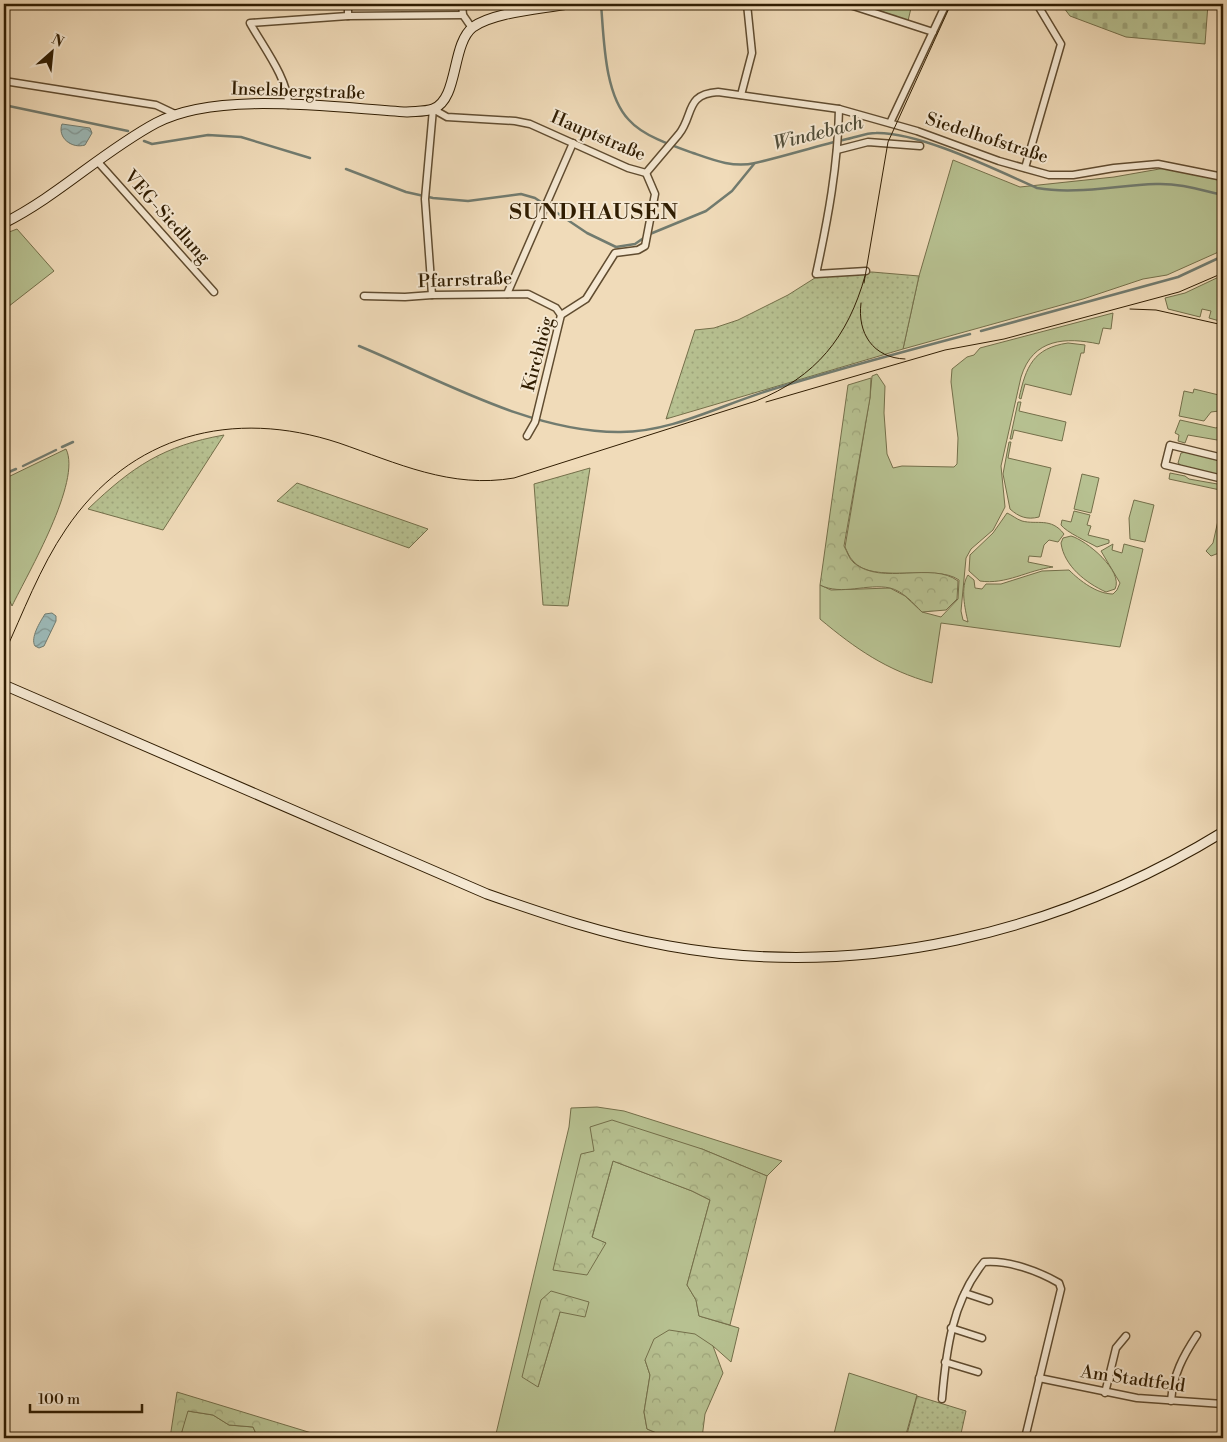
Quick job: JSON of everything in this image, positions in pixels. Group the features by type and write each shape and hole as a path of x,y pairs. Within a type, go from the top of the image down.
{"main road":[{"path":"433,109 445,98 464,38 472,28 500,16 567,4"},
{"name":"Inselsbergstraße","path":"4,224 57,191 131,137 175,114 216,105 288,105 407,112 433,109"},
{"path":"4,685 487,894 566,922 600,931 670,946 716,953 799,957 847,955 928,946 977,936 1069,909 1112,891 1159,869 1223,832"}],"street":[{"path":"348,4 348,16"},
{"path":"462,4 462,15 472,28"},
{"path":"741,96 752,53 747,4"},
{"path":"847,4 933,32"},
{"path":"890,123 946,4"},
{"path":"1025,168 1062,44 1040,6"},
{"path":"288,105 288,97 274,64 250,23 348,16 462,15"},
{"path":"4,82 156,105 175,114"},
{"name":"Hauptstraße","path":"433,109 447,117 515,121 530,124 646,174 681,131 692,105 698,98 706,94 718,92 741,96"},
{"name":"Siedelhofstraße","path":"741,96 839,109 890,123 1049,175 1073,175 1114,168 1158,164 1223,177"},
{"path":"432,295 426,197 433,109"},
{"path":"839,109 838,144 832,198 816,274 866,271"},
{"name":"Siedelhofstraße","path":"838,144 868,142 920,146"},
{"path":"507,294 573,143"},
{"name":"VEG-Siedlung","path":"98,162 214,292"},
{"name":"Kirchhög","path":"526,436 535,422 561,315 586,299 615,253 638,250 645,246 655,194 646,174"},
{"name":"Pfarrstraße","path":"364,296 405,298 432,295 528,294 556,308 561,315"},
{"path":"1223,458 1170,445 1165,465 1223,479"},
{"path":"942,1399 945,1362 951,1328 972,1278 984,1262 1036,1271 1060,1283 1061,1289 1026,1438"},
{"path":"965,1293 989,1302"},
{"path":"951,1328 982,1338"},
{"path":"1171,1401 1173,1382 1178,1368 1197,1335"},
{"path":"1104,1393 1116,1348 1126,1336"},
{"path":"945,1362 978,1372"},
{"name":"Am Stadtfeld","path":"1039,1378 1104,1393 1171,1401 1223,1404"}],"green space":[{"path":"868,4 908,4 911,8 908,21 867,6"},
{"path":"1061,4 1208,4 1205,44 1126,37 1070,16"},
{"path":"953,160 1020,187 1114,177 1165,168 1223,180 1223,250 1167,275 1143,279 1083,299 903,349 919,276"},
{"path":"17,229 54,271 4,310 4,234"},
{"path":"872,272 919,276 903,349 666,419 695,330 714,328 738,320 788,295 818,276"},
{"path":"1223,275 1223,322 1209,318 1211,311 1202,309 1200,317 1168,309 1165,298 1185,293"},
{"path":"1113,313 1111,329 1103,328 1099,344 1075,341 1052,343 1034,354 1026,364 1021,377 1001,466 1005,507 993,530 971,549 966,558 961,611 963,620 968,622 964,586 968,575 974,580 975,588 982,589 986,584 1001,584 1042,571 1069,570 1095,589 1113,594 1120,583 1101,551 1113,544 1112,550 1122,553 1124,544 1143,549 1120,647 941,623 932,683 900,672 872,657 846,640 820,619 820,585 831,590 890,588 905,596 922,612 941,617 958,599 959,580 948,575 935,573 875,572 862,568 853,561 845,547 872,376 877,374 885,386 884,413 887,454 893,468 902,466 954,467 957,464 958,438 951,382 952,369 967,357 974,355 980,348"},
{"path":"1068,343 1085,345 1084,353 1081,353 1071,395 1025,384 1021,399 1019,398 1028,368 1039,354 1047,349"},
{"path":"871,378 870,398 844,546 852,561 865,570 892,574 935,573 947,575 958,581 957,599 946,610 922,612 903,595 890,588 837,589 820,585 848,385"},
{"path":"1194,389 1223,396 1223,415 1219,411 1211,412 1204,421 1179,416 1184,391 1193,393"},
{"path":"1018,402 1021,402 1019,411 1066,422 1062,441 1014,430 1012,439 1010,439"},
{"path":"1180,420 1216,428 1223,424 1223,441 1188,435 1185,443 1178,441 1179,435 1175,433"},
{"path":"224,435 163,530 88,509 120,481 150,460 183,445"},
{"path":"1009,442 1011,442 1008,458 1051,468 1039,517 1023,517 1010,509 1003,474"},
{"path":"66,449 69,464 67,482 60,504 51,527 12,606 4,588 4,479"},
{"path":"1186,452 1223,461 1223,476 1182,466 1178,463 1181,453"},
{"path":"590,468 568,606 543,605 534,484"},
{"path":"1170,473 1185,476 1189,479 1223,485 1223,498 1218,499 1220,490 1169,479"},
{"path":"1082,474 1099,478 1091,513 1074,509"},
{"path":"297,483 428,529 409,548 277,501"},
{"path":"1223,498 1223,539 1219,553 1211,556 1206,551 1213,543"},
{"path":"1134,500 1154,505 1145,542 1130,539 1129,518"},
{"path":"1074,511 1090,515 1087,525 1091,526 1088,535 1109,540 1109,543 1097,547 1064,528 1061,525 1062,520 1071,522"},
{"path":"1007,513 1022,521 1049,523 1064,534 1058,542 1049,540 1044,545 1041,557 1029,556 1028,562 1053,567 999,581 980,581 969,571 970,555 993,533"},
{"path":"1071,536 1085,543 1109,565 1116,582 1115,589 1106,592 1098,588 1084,579 1071,566 1066,559 1061,543 1063,538"},
{"path":"597,1107 624,1111 782,1161 767,1176 702,1149 594,1152 554,1270 606,1243 592,1238 613,1161 692,1191 710,1200 687,1285 696,1300 699,1316 739,1328 731,1362 713,1346 645,1360 650,1375 644,1412 647,1429 669,1438 495,1438 569,1127 571,1108","holes":["551,1292 560,1312 538,1387"]},
{"path":"612,1120 702,1149 767,1176 730,1325 699,1316 696,1300 687,1285 710,1200 692,1191 613,1161 592,1237 606,1243 587,1275 553,1270 581,1154 594,1151 590,1127"},
{"path":"551,1291 589,1302 585,1317 560,1312 538,1387 522,1377 541,1300"},
{"path":"669,1330 695,1334 713,1346 723,1373 705,1414 702,1438 669,1438 647,1429 644,1412 650,1375 645,1360 654,1339"},
{"path":"849,1373 917,1395 905,1438 833,1438"},
{"path":"177,1392 328,1438 258,1438 253,1427 229,1425 213,1415 188,1411 180,1438 170,1438"},
{"path":"917,1396 966,1411 960,1438 906,1438"},
{"path":"187,1411 213,1415 229,1425 253,1427 258,1438 180,1438"}],"water":[{"path":"62,124 90,128 92,133 85,145 71,144 62,134"},
{"path":"52,613 56,616 56,621 44,646 39,648 34,643 36,630 45,614"}],"waterway":[{"name":"Windebach","path":"601,4 610,81 614,96 629,120 650,136 716,161 739,165 755,163 861,135 876,133 894,134 958,153 1037,188 1082,190 1165,184 1190,187 1223,195"},
{"path":"4,105 128,131"},
{"path":"144,141 152,144 208,135 241,137 310,158"},
{"path":"650,234 706,211 732,191 754,164"},
{"path":"346,169 406,192 433,198 468,201 521,194 535,198 587,233 616,247 635,244 645,237"},
{"path":"981,331 1178,277 1223,256"},
{"path":"359,346 453,388 518,413 585,430 618,432 656,428 694,418 792,383 970,334"},
{"path":"62,447 73,442"},
{"path":"23,466 56,450"},
{"path":"4,474 16,469"}],"tram line":[{"path":"864,283 888,142 951,4"},
{"path":"766,402 945,350 1004,339 1179,292 1223,273"},
{"path":"4,654 40,574 66,529 92,497 121,471 153,451 187,437 223,430 261,428 299,433 339,443 403,466 446,477 468,480 514,478 756,401 777,391 796,380 827,352 849,318 865,276"},
{"path":"861,303 860,314 862,324 870,342 884,354 894,358 905,359"},
{"path":"1130,309 1156,310 1223,325"}],"district":[{"name":"SUNDHAUSEN","path":"594,212"}]}
